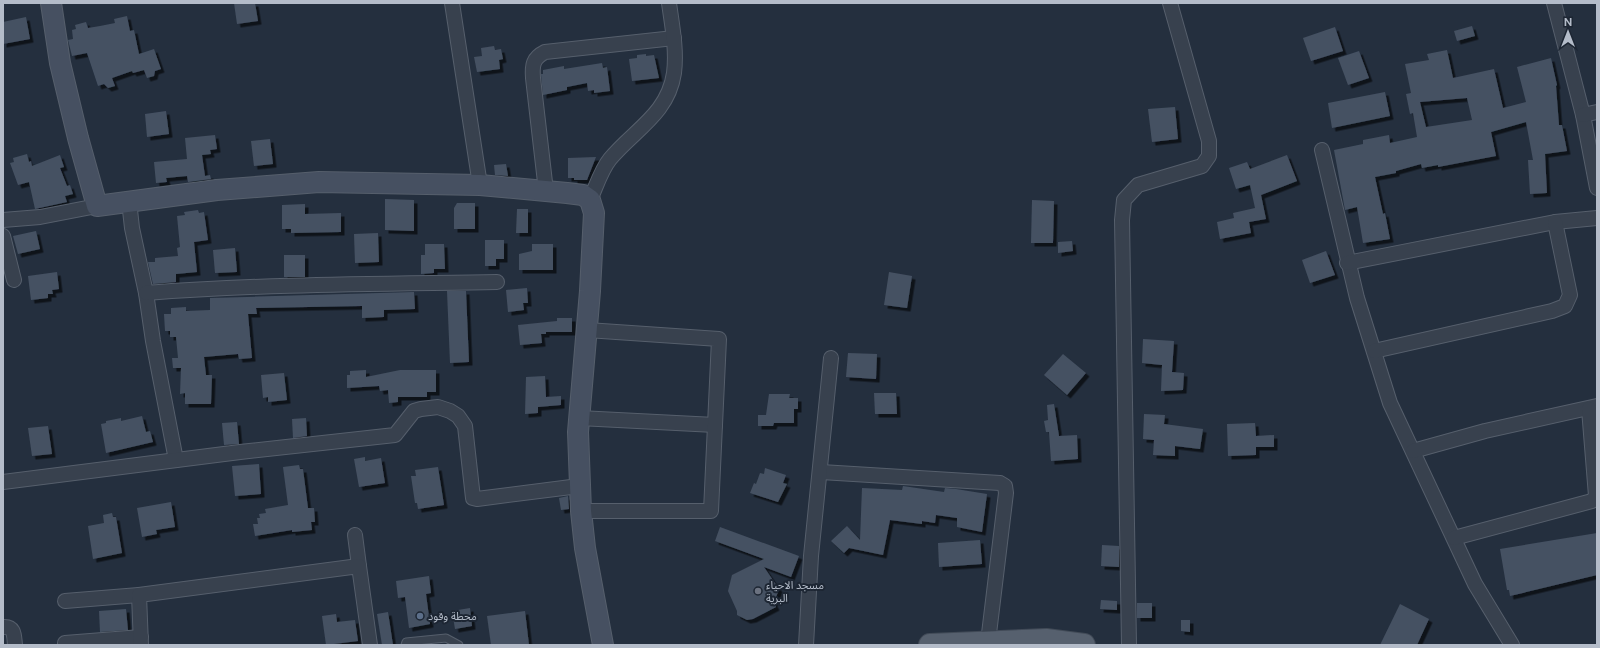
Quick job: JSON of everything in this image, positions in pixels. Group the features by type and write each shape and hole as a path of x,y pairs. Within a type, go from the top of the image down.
{"main road":[{"path":"51,3 60,63 78,138 97,206 217,190 319,182 480,185 583,195 590,200 594,213 587,330 579,418 579,486 585,548 603,645"},
{"path":"930,645 1046,640 1084,645"}],"street":[{"path":"452,3 480,185"},
{"path":"590,200 609,160 656,115 667,96 674,73 674,38 669,3"},
{"path":"1129,645 1122,220 1124,200 1138,185 1202,166 1209,156 1209,142 1170,3"},
{"path":"1554,3 1590,113 1597,188"},
{"path":"546,191 532,78 532,64 537,56 545,52 674,38"},
{"path":"1322,150 1347,263 1390,403 1475,584 1512,645"},
{"path":"128,202 176,460"},
{"path":"3,220 40,217 97,206"},
{"path":"1347,263 1555,222 1597,218"},
{"path":"1374,351 1552,311 1565,306 1570,295 1555,222"},
{"path":"3,236 14,280"},
{"path":"146,293 271,285 497,282"},
{"path":"581,511 711,511 719,339 587,330"},
{"path":"806,645 811,556 821,472 831,358"},
{"path":"3,482 176,460 396,435 414,411 438,407 450,411 458,416 465,426 473,498 478,499 579,486"},
{"path":"1413,451 1485,431 1593,408 1596,496 1592,501 1454,538"},
{"path":"579,418 715,425"},
{"path":"821,472 1000,483 1005,486 1006,493 988,642"},
{"path":"355,535 370,645"},
{"path":"65,601 139,595 359,566"},
{"path":"65,643 141,641 139,595"},
{"path":"3,627 12,629 14,632 15,645"}],"lane":[{"path":"405,645 406,642 446,638 459,645"}],"building":[{"path":"234,3 255,3 258,21 237,24"},
{"path":"127,16 130,31 134,30 139,54 154,49 161,69 155,71 154,76 147,78 144,70 133,73 132,71 112,78 115,86 108,88 104,84 98,86 87,53 72,56 68,40 73,39 72,30 76,29 75,25 86,22 88,28 115,23 114,19"},
{"path":"26,17 30,39 3,44 3,22"},
{"path":"1472,26 1475,36 1457,41 1454,31"},
{"path":"1335,27 1343,51 1311,61 1303,38"},
{"path":"494,46 495,50 501,49 503,59 499,60 500,69 477,72 474,57 482,56 481,48"},
{"path":"1447,50 1453,78 1494,69 1503,108 1526,102 1517,67 1551,58 1557,85 1559,125 1562,125 1567,151 1545,154 1547,193 1530,194 1528,160 1533,160 1526,122 1491,132 1496,156 1438,167 1438,165 1422,168 1421,164 1396,171 1396,173 1375,177 1383,214 1385,213 1390,239 1363,243 1357,207 1345,210 1334,150 1363,144 1363,140 1389,135 1390,143 1417,137 1413,113 1410,114 1406,94 1411,93 1405,64 1429,60 1427,54","holes":["1467,98 1472,120 1426,127 1420,102"]},
{"path":"1359,51 1369,78 1348,85 1338,58"},
{"path":"646,54 646,56 654,55 659,78 632,81 629,59 637,58 637,55"},
{"path":"602,63 603,68 607,67 610,91 594,93 594,90 588,91 587,83 567,87 567,90 543,95 541,74 543,74 543,70 564,66 564,69"},
{"path":"1385,92 1390,116 1332,128 1328,103"},
{"path":"1175,107 1178,139 1152,142 1148,109"},
{"path":"166,111 169,134 147,137 145,114"},
{"path":"215,135 217,149 210,150 211,154 202,155 205,176 210,175 211,179 188,182 187,176 166,178 167,182 156,183 154,162 187,159 185,138"},
{"path":"270,139 273,164 254,166 251,141"},
{"path":"27,154 29,162 31,161 32,166 60,155 64,167 60,168 67,186 70,185 73,194 65,196 67,202 35,209 29,182 18,185 10,163 14,162 13,158"},
{"path":"1287,155 1297,181 1261,195 1266,219 1249,222 1251,233 1220,239 1217,222 1234,218 1233,213 1255,208 1250,185 1236,189 1229,168 1247,162 1250,169"},
{"path":"596,157 587,180 574,180 574,178 568,178 568,158"},
{"path":"506,164 508,176 495,175 494,165"},
{"path":"385,199 414,200 414,231 385,230"},
{"path":"1032,200 1054,201 1053,243 1031,243"},
{"path":"457,203 475,203 475,229 454,229 454,208"},
{"path":"305,204 305,214 341,213 341,232 291,233 291,229 282,229 282,205"},
{"path":"517,209 528,209 528,233 516,233"},
{"path":"198,210 199,213 204,212 208,240 194,242 197,272 176,274 176,282 153,284 148,262 155,262 155,258 178,256 177,248 180,247 177,216 185,215 184,212"},
{"path":"36,231 40,249 18,254 13,236"},
{"path":"378,233 379,262 355,263 354,234"},
{"path":"485,240 504,240 504,259 496,259 496,266 485,266"},
{"path":"1072,241 1073,251 1058,253 1058,242"},
{"path":"425,244 444,244 445,269 434,269 434,273 421,274 421,255 425,255"},
{"path":"532,244 553,244 553,270 519,270 519,254 532,251"},
{"path":"235,248 237,272 215,273 213,250"},
{"path":"1326,251 1335,275 1310,283 1302,260"},
{"path":"284,255 305,255 305,277 284,277"},
{"path":"57,272 59,289 52,290 53,294 48,294 48,298 31,300 28,276"},
{"path":"889,272 912,276 907,308 884,305"},
{"path":"527,288 528,303 523,303 524,310 508,312 506,290"},
{"path":"447,291 466,291 469,362 450,363"},
{"path":"414,292 415,309 384,310 384,317 362,318 362,306 256,308 257,314 248,314 252,358 239,359 238,354 204,357 206,375 212,375 211,404 185,404 185,393 180,394 181,368 173,368 172,358 178,358 176,337 170,337 170,331 165,331 164,314 171,314 171,308 186,307 186,311 210,310 210,298"},
{"path":"557,318 572,318 572,332 546,332 546,334 541,334 542,343 520,345 518,325 557,321"},
{"path":"1143,339 1174,341 1172,372 1184,373 1183,390 1161,391 1162,365 1142,363"},
{"path":"848,353 877,354 876,379 846,377"},
{"path":"1063,354 1086,373 1067,395 1044,375"},
{"path":"366,370 366,377 400,370 436,370 436,392 427,392 427,397 398,397 398,402 389,403 388,390 380,391 379,386 347,388 347,375 350,375 350,371"},
{"path":"284,373 287,400 268,402 268,397 263,398 261,375"},
{"path":"545,376 546,397 561,396 561,405 538,407 538,413 525,414 526,377"},
{"path":"874,393 896,393 897,414 875,414"},
{"path":"769,394 790,394 789,398 798,398 798,409 794,409 794,423 774,423 773,426 758,426 758,415 766,415"},
{"path":"1054,404 1059,436 1077,435 1078,459 1051,461 1049,432 1046,432 1044,421 1048,420 1047,405"},
{"path":"1144,414 1165,415 1164,424 1203,429 1200,449 1175,446 1175,456 1153,455 1154,440 1143,439"},
{"path":"142,416 146,432 150,431 153,442 106,453 101,424 106,423 106,421 121,418 121,421"},
{"path":"306,418 307,436 293,438 292,419"},
{"path":"237,422 239,444 224,445 222,423"},
{"path":"1255,423 1256,436 1274,435 1274,447 1256,447 1256,455 1228,456 1227,424"},
{"path":"48,426 52,454 32,456 28,428"},
{"path":"365,457 365,461 381,458 385,483 359,487 354,459"},
{"path":"259,464 261,494 235,496 232,466"},
{"path":"299,465 300,469 303,469 308,508 314,508 315,522 311,522 312,530 292,532 292,530 255,536 253,524 258,524 257,518 260,518 259,514 266,513 265,509 288,505 283,467"},
{"path":"438,467 444,505 418,509 417,503 415,503 411,476 416,476 415,470"},
{"path":"765,468 786,475 783,483 787,484 778,502 750,493 754,483 756,484 760,473 764,474"},
{"path":"903,486 944,492 945,488 987,494 982,532 957,527 957,518 936,515 935,523 922,521 922,524 890,520 883,555 849,548 844,553 831,541 847,526 860,540 862,488 902,490"},
{"path":"568,496 569,509 561,510 559,498"},
{"path":"171,502 175,527 156,530 157,534 142,537 137,508"},
{"path":"112,513 113,517 116,517 122,553 93,559 88,526 104,523 103,515"},
{"path":"720,527 799,556 791,577 764,567 779,589 774,603 776,607 753,619 747,620 737,615 737,611 728,591 732,575 764,559 715,541"},
{"path":"1597,533 1597,575 1510,596 1509,590 1507,590 1500,549"},
{"path":"980,540 982,564 939,567 938,543"},
{"path":"1102,545 1119,546 1119,567 1101,566"},
{"path":"429,576 431,593 426,594 430,624 409,628 405,597 398,598 396,581"},
{"path":"1101,600 1117,601 1117,610 1100,609"},
{"path":"1137,603 1152,603 1152,618 1137,618"},
{"path":"1400,604 1429,619 1417,645 1380,645"},
{"path":"470,608 472,626 455,629 452,611"},
{"path":"126,609 128,630 100,632 99,611"},
{"path":"525,611 529,645 491,645 487,616"},
{"path":"388,612 393,645 382,645 377,614"},
{"path":"336,614 337,622 355,620 358,641 326,645 322,616"},
{"path":"1181,620 1190,620 1190,632 1181,631"}],"place":[{"name":"مسجد الاحياء البرية","path":"758,591"},
{"name":"محطة وقود","path":"420,616"}]}
